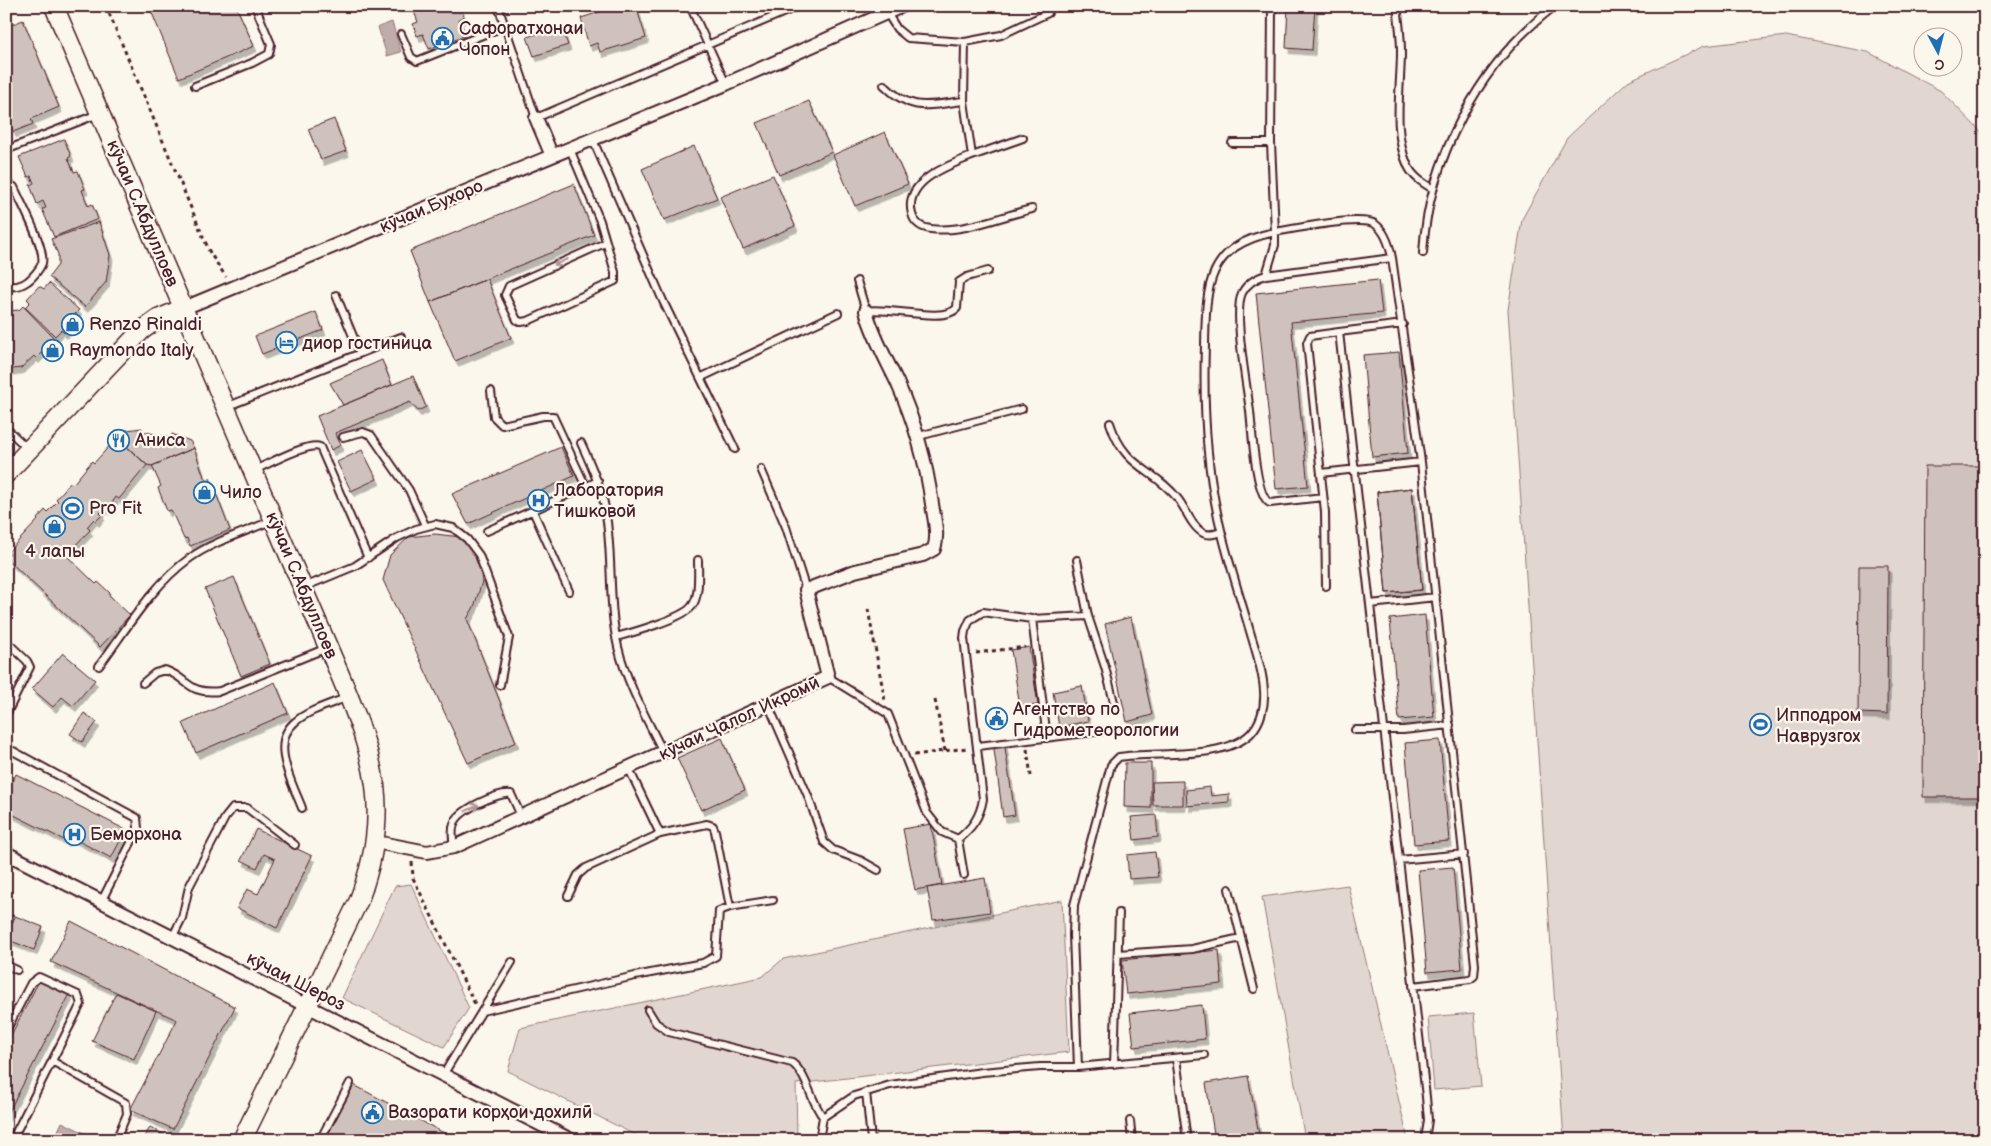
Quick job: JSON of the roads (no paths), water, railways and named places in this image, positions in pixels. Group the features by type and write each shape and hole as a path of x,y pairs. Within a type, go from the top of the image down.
{"street":[{"name":"кӯчаи С.Абдуллоев","path":"54,6 303,587 349,696 369,751 378,807 376,842 370,870 355,912 308,1007"},
{"name":"кӯчаи Бухоро","path":"6,474 141,331 158,319 593,140 726,84 902,6"},
{"path":"536,118 552,156"},
{"path":"806,590 856,571 923,555 934,549 936,536 934,513 926,463 919,436 866,311"},
{"name":"кӯчаи Ҷалол Икромӣ","path":"376,842 436,852 454,847 522,818 828,677 806,590"},
{"name":"кӯчаи Шероз","path":"6,853 571,1140"},
{"path":"242,1140 308,1007"}],"lane":[{"path":"195,86 252,63 269,54 271,44 255,6"},
{"path":"498,6 536,118 799,6"},
{"path":"690,6 726,84"},
{"path":"1266,275 1274,245 1275,232 1271,143 1272,6"},
{"path":"1397,6 1401,53 1399,95 1402,145 1409,167 1414,174 1433,189"},
{"path":"1423,253 1426,218 1433,189 1457,130 1482,86 1521,34 1555,6"},
{"path":"887,13 897,29 908,38 964,42 1001,35 1048,13"},
{"path":"402,34 411,57 417,61 505,26"},
{"path":"964,42 964,101 972,156"},
{"path":"884,85 897,98 912,105 964,101"},
{"path":"6,150 100,113"},
{"path":"1023,138 972,156 938,171 915,192 911,205 917,223 929,229 952,229 1032,209"},
{"path":"593,140 663,301 736,449"},
{"path":"1232,143 1271,143"},
{"path":"570,148 600,222 605,243 616,272 615,281 528,321 521,322 516,320 505,294 509,286 605,243"},
{"path":"6,183 14,187 40,246 42,265 23,284 16,287 6,285"},
{"path":"1078,1067 1073,914 1111,765 1119,757 1199,751 1234,744 1254,729 1263,708 1264,691 1261,669 1221,532 1210,472 1205,420 1205,322 1209,288 1219,263 1233,248 1249,238 1332,223 1370,222 1383,235 1392,258 1403,324 1421,462 1464,854 1475,965 1474,976 1465,980 1413,986"},
{"path":"1323,497 1270,503 1266,502 1262,493 1255,458 1240,310 1242,294 1246,287 1258,278 1266,275 1392,258"},
{"path":"857,281 866,311 879,309 921,314 950,313 955,311 958,303 960,282 967,277 988,271"},
{"path":"336,295 360,353"},
{"path":"702,378 838,313"},
{"path":"1326,586 1323,497 1307,343 1310,336 1315,334 1403,324"},
{"path":"1339,332 1427,1102 1425,1140"},
{"path":"226,407 401,337"},
{"path":"491,391 494,417 502,425 543,416 553,416 586,487"},
{"path":"919,436 1022,409"},
{"path":"1110,423 1125,454 1140,469 1171,492 1200,531 1209,535 1221,532"},
{"path":"6,428 29,450"},
{"path":"343,437 363,432 371,435 409,490 425,526"},
{"path":"581,443 598,481 606,518 616,637 629,678 663,753"},
{"path":"253,471 305,448 320,447 368,558"},
{"path":"1321,473 1421,462"},
{"path":"760,469 786,527 806,590"},
{"path":"487,531 598,481"},
{"path":"533,511 569,591"},
{"path":"99,666 159,588 182,564 201,552 274,520"},
{"path":"303,587 355,566 397,538 425,526 435,524 453,528 467,539 479,555 508,637 500,685"},
{"path":"616,637 648,627 689,610 695,601 698,560"},
{"path":"1077,560 1088,616 1107,672 1116,710"},
{"path":"1370,604 1436,597"},
{"path":"958,839 974,824 982,807 983,790 964,631 970,620 978,613 989,612 1032,619 1088,616"},
{"path":"1032,619 1047,738"},
{"path":"6,641 27,661 30,667 6,715"},
{"path":"143,683 155,673 165,670 194,690 210,693 220,691 328,648"},
{"path":"828,677 888,714 927,813 942,832 958,839"},
{"path":"302,808 284,754 284,740 288,731 300,718 349,696"},
{"path":"768,704 803,784 824,842 833,850 862,861 878,870"},
{"path":"1355,730 1450,725"},
{"path":"978,746 1102,731"},
{"path":"13,751 138,818 135,835 101,902"},
{"path":"629,769 660,834"},
{"path":"454,847 454,822 461,814 475,806 505,794 511,794 522,818"},
{"path":"172,938 182,918 189,887 225,818 233,808 247,808 295,845"},
{"path":"568,896 578,875 586,868 660,834 703,824 712,826 730,907"},
{"path":"958,839 964,875"},
{"path":"1399,860 1464,854"},
{"path":"1229,890 1254,988"},
{"path":"482,1011 710,961 716,956 718,950 719,911 730,907 773,900"},
{"path":"1114,1064 1119,913"},
{"path":"1118,954 1192,949 1241,938"},
{"path":"443,1075 512,962"},
{"path":"6,965 17,970"},
{"path":"6,1032 31,983 38,977 81,998 81,1004 12,1140"},
{"path":"648,1010 656,1023 669,1032 792,1063 802,1072 812,1102 823,1117"},
{"path":"819,1140 823,1117 843,1102 866,1092 905,1082 982,1072 1040,1067 1078,1067 1204,1055"},
{"path":"1176,1058 1187,1140"},
{"path":"52,1061 126,1103 128,1110 126,1119 116,1140"},
{"path":"320,1140 350,1083"},
{"path":"866,1092 871,1140"},
{"path":"1130,1121 1132,1140"}],"place":[{"name":"Сафоратхонаи Чопон","path":"443,38"},
{"name":"Renzo Rinaldi","path":"73,324"},
{"name":"диор гостиница","path":"286,343"},
{"name":"Raymondo Italy","path":"53,350"},
{"name":"Аниса","path":"119,440"},
{"name":"Чило","path":"204,492"},
{"name":"Лаборатория Тишковой","path":"538,500"},
{"name":"Pro Fit","path":"73,508"},
{"name":"4 лапы","path":"55,526"},
{"name":"Агентство по Гидрометеорологии","path":"997,719"},
{"name":"Ипподром Наврузгох","path":"1760,725"},
{"name":"Беморхона","path":"74,834"},
{"name":"Вазорати корҳои дохилӣ","path":"372,1112"}]}
